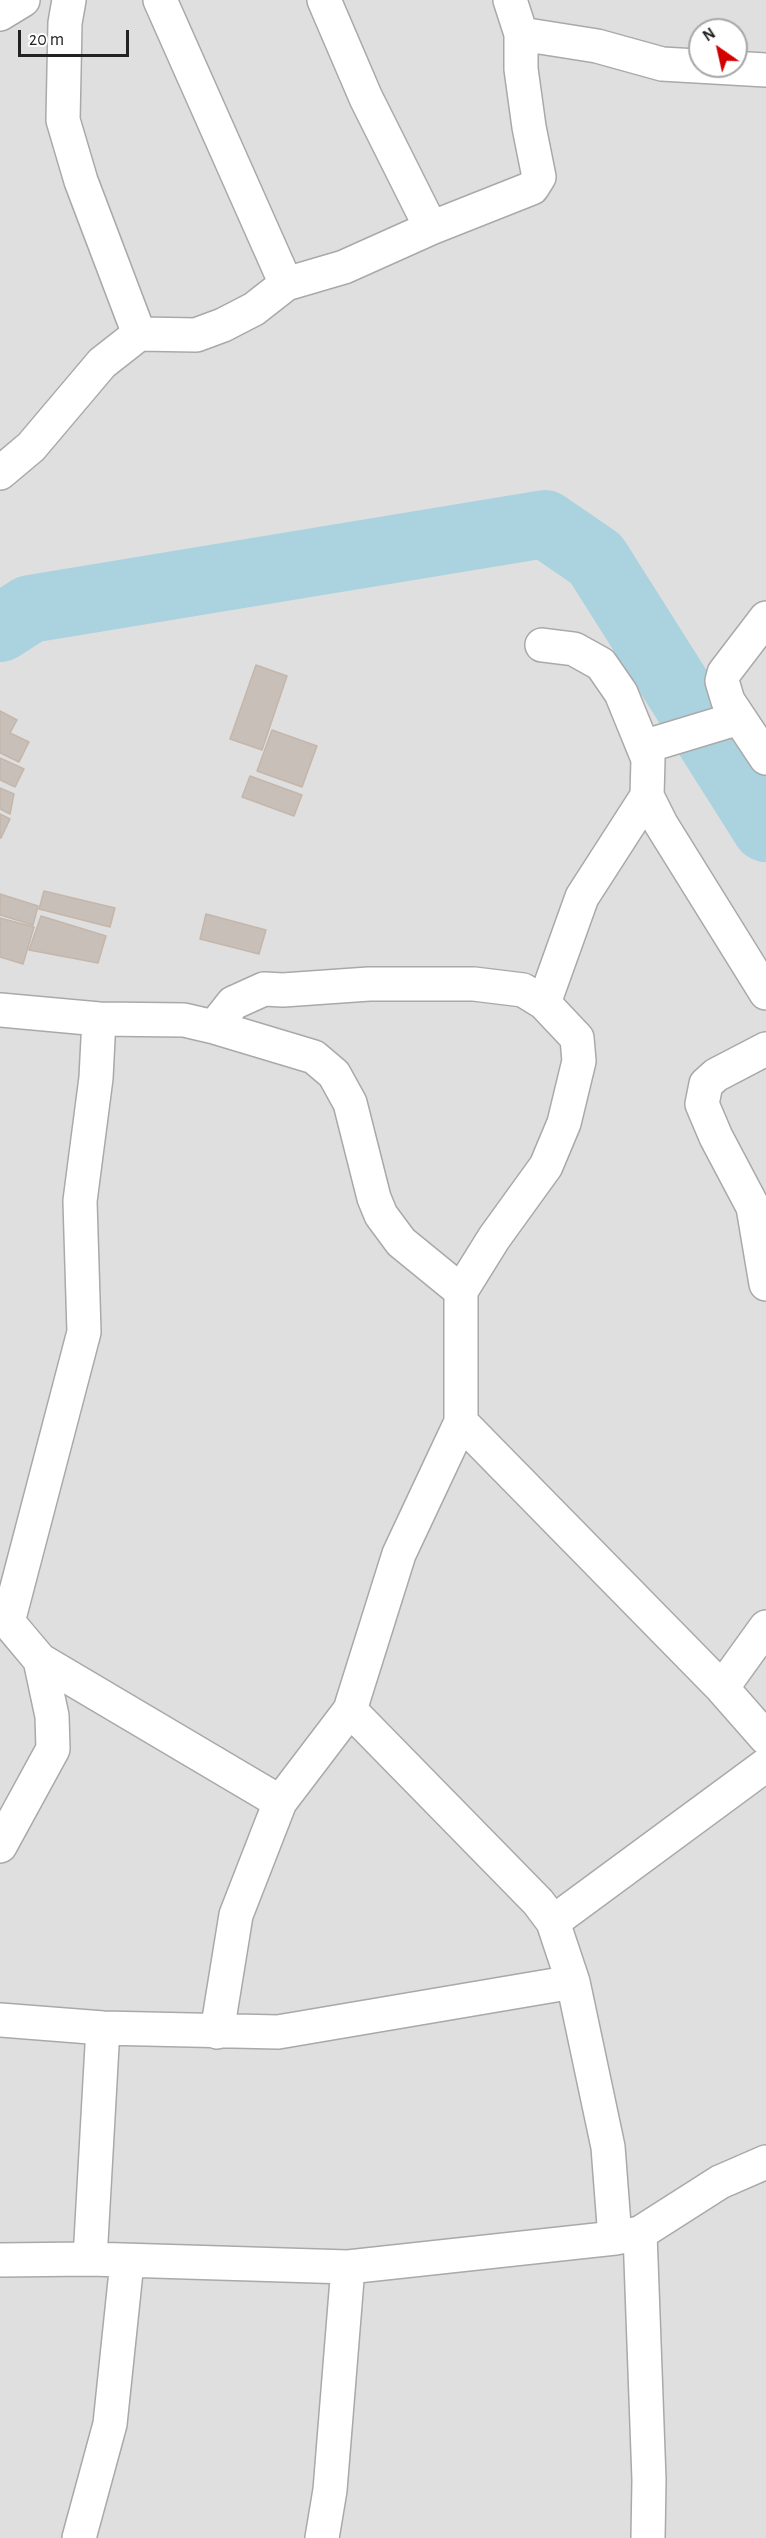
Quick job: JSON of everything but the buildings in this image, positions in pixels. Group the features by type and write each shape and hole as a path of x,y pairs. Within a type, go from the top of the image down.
{"street":[{"path":"0,14 23,0"},
{"path":"69,0 65,23 63,120 81,180 139,334"},
{"path":"160,0 286,284"},
{"path":"324,0 366,98 430,228"},
{"path":"0,472 31,447 102,363 139,334 196,335 223,325 254,309 286,284 344,267 430,228 532,188 539,177 521,69 521,34 510,0"},
{"path":"521,34 597,46 662,64 766,70"},
{"path":"766,618 724,673 722,681 736,718 766,758"},
{"path":"542,645 574,649 601,664 621,693 645,746 648,759 647,796 661,824 766,993"},
{"path":"645,746 736,718"},
{"path":"544,1003 582,897 647,796"},
{"path":"214,1027 233,1004 264,989 283,990 369,984 474,984 523,990 544,1003 577,1038 579,1061 564,1122 546,1166 494,1238 460,1292 461,1422 399,1554 350,1710 280,1802 236,1916 218,2032"},
{"path":"0,1010 99,1019 184,1020 314,1057 334,1074 350,1103 374,1198 381,1215 401,1242 460,1292"},
{"path":"99,1019 96,1078 80,1201 84,1332 4,1620 40,1660 280,1802"},
{"path":"766,1049 716,1075 706,1084 702,1104 753,1207 766,1284"},
{"path":"461,1422 722,1689 766,1738"},
{"path":"722,1689 766,1627"},
{"path":"0,1846 53,1749 52,1716 40,1660"},
{"path":"350,1710 538,1902 554,1922 573,1982 627,2236 649,2480 648,2538"},
{"path":"554,1922 766,1765"},
{"path":"0,2020 103,2028 278,2032 573,1982"},
{"path":"90,2259 103,2028"},
{"path":"0,2260 90,2259 127,2262 348,2267 627,2236 720,2182 766,2162"},
{"path":"79,2538 110,2424 127,2262"},
{"path":"322,2538 330,2490 348,2267"}],"shaded area":[{"path":"0,0 766,0 766,2538 0,2538"}],"waterway":[{"path":"0,628 30,609 545,524 596,559 766,828"}]}
